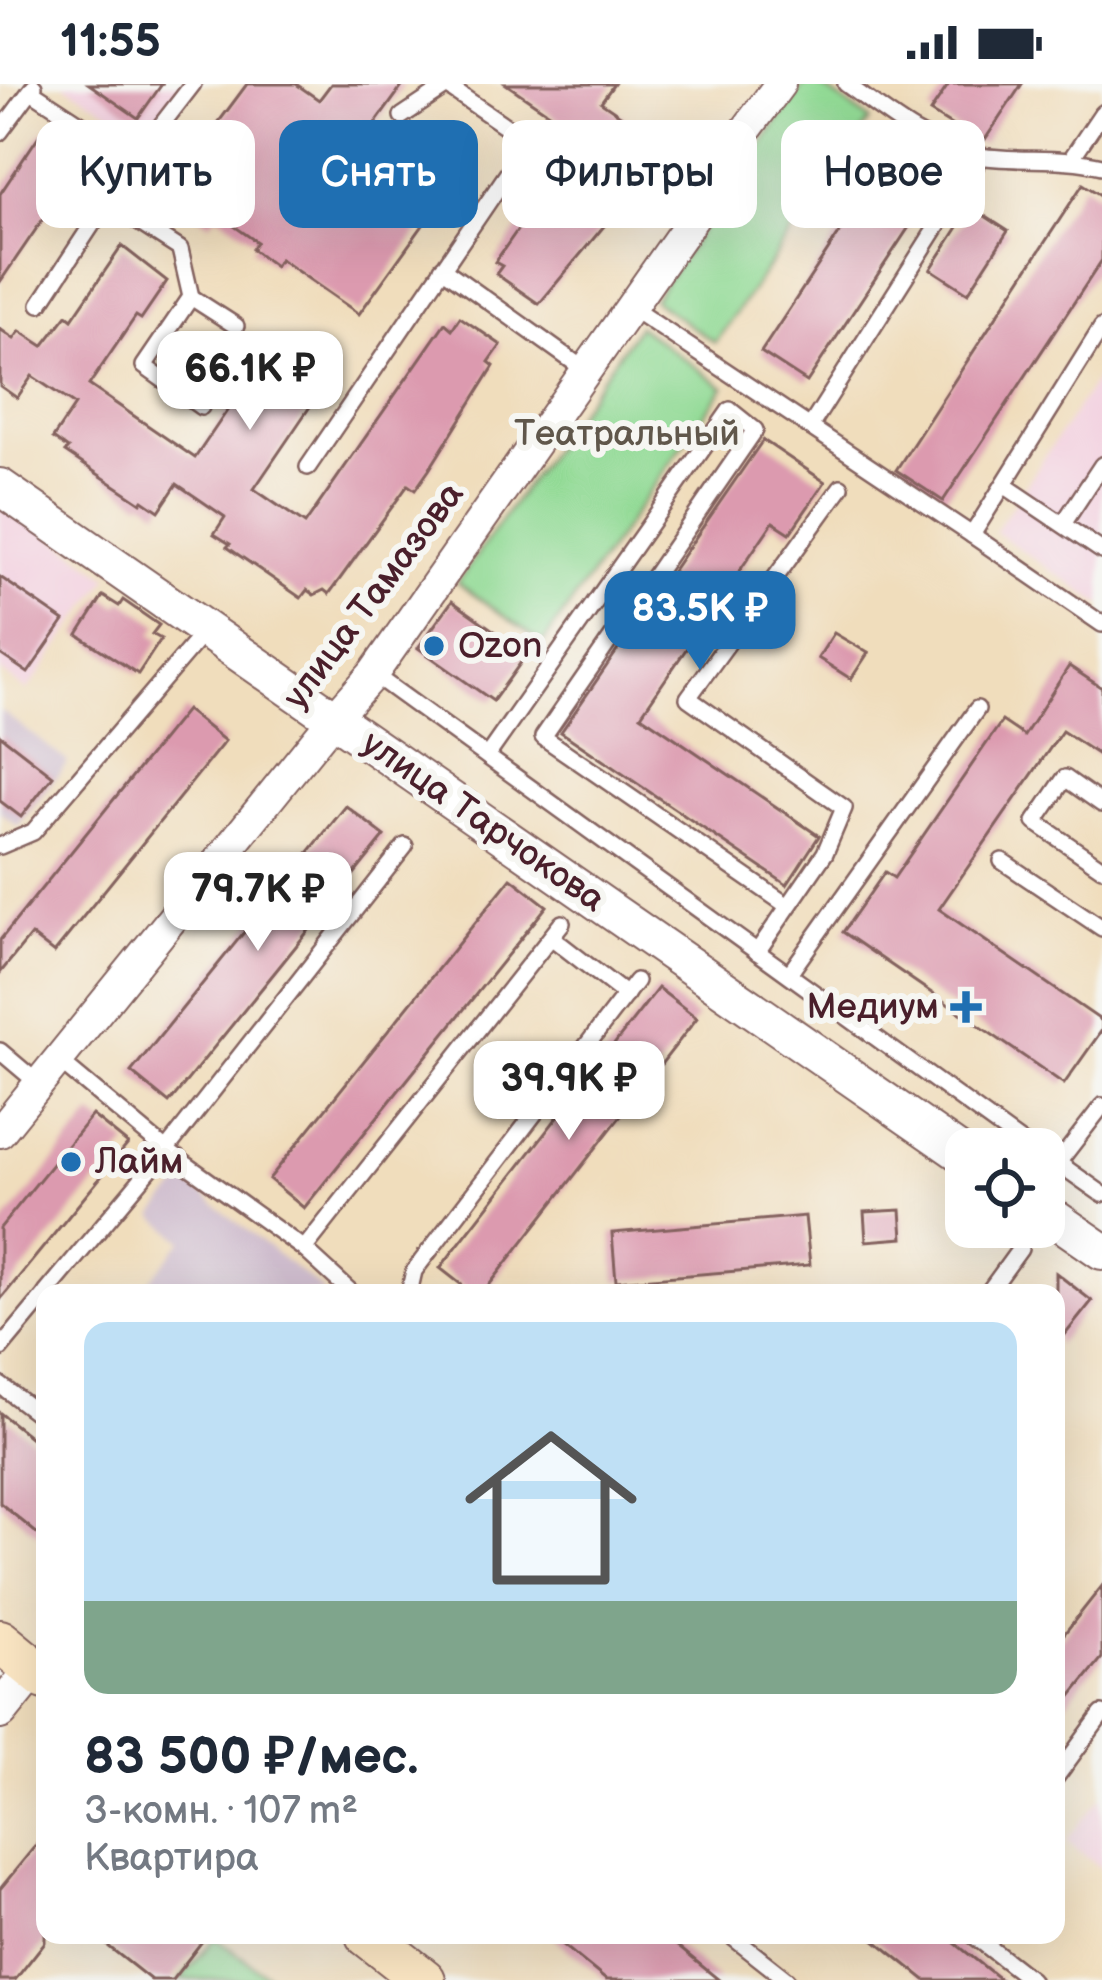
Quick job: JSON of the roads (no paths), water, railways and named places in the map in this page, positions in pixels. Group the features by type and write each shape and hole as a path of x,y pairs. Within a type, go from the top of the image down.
{"main road":[{"path":"0,1641 36,1671"},
{"path":"378,1944 424,1980"}],"street":[{"name":"улица Тамазова","path":"0,1132 373,674 712,190 732,148 780,84"},
{"name":"улица Тарчокова","path":"0,487 945,1142"},
{"path":"1065,1225 1102,1251"},
{"path":"0,1711 36,1677"}],"lane":[{"path":"165,120 193,84"},
{"path":"847,84 899,120"},
{"path":"308,466 529,142 447,86 402,116"},
{"path":"0,132 33,88 79,120"},
{"path":"1071,159 1102,113"},
{"path":"985,157 1071,159 1102,166"},
{"path":"40,304 89,228"},
{"path":"147,228 180,249 190,297 144,366 201,407"},
{"path":"810,427 937,228"},
{"path":"442,268 585,370"},
{"path":"190,297 236,326"},
{"path":"630,307 1102,624"},
{"path":"972,536 1102,327"},
{"path":"487,756 730,410 755,430 543,737 788,906"},
{"path":"1064,524 1102,465"},
{"path":"1004,484 1102,551"},
{"path":"757,952 825,853 844,808 688,698 841,487"},
{"path":"0,846 33,832 207,628"},
{"path":"373,674 1001,1128"},
{"path":"789,974 977,709"},
{"path":"1102,804 1065,778 1035,822 1102,868"},
{"path":"54,1284 405,846"},
{"path":"1002,861 1102,928"},
{"path":"304,1250 562,923"},
{"path":"411,1284 414,1271 631,988 551,938"},
{"path":"0,1051 48,1072 166,1150 304,1250 342,1284"},
{"path":"1065,1150 1102,1106"},
{"path":"1065,1176 1102,1194"},
{"path":"995,1284 1020,1249"},
{"path":"0,1349 36,1306"},
{"path":"0,1384 36,1412"},
{"path":"1065,1765 1102,1714"},
{"path":"742,1944 788,1980"},
{"path":"985,1944 1031,1980"}],"place":[{"name":"Ozon","path":"434,646"},
{"name":"Медиум","path":"966,1007"},
{"name":"Лайм","path":"71,1162"}],"park label":[{"name":"Театральный","path":"627,434"}]}
